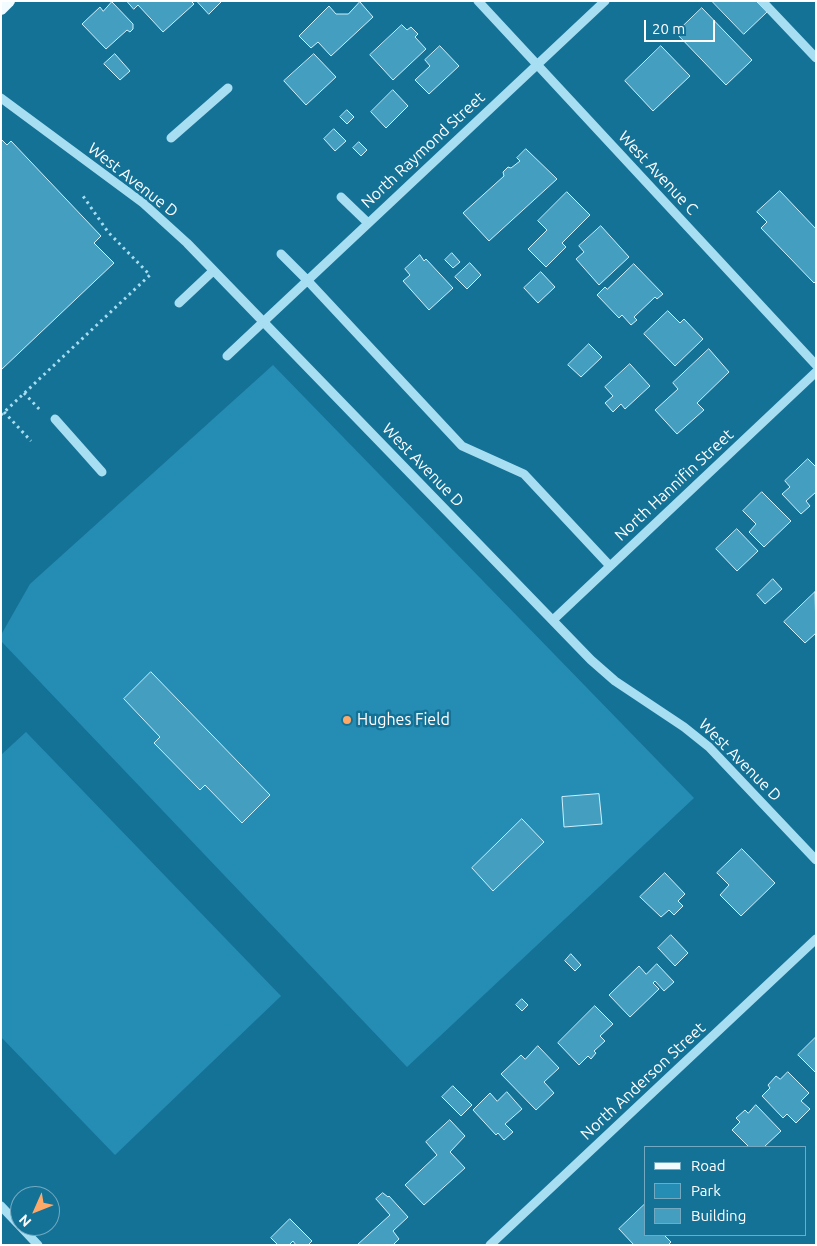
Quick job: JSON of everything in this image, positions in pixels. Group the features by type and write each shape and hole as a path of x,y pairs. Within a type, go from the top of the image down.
{"main road":[{"path":"1,9 9,1"}],"street":[{"name":"West Avenue C","path":"478,1 816,365"},
{"name":"North Raymond Street","path":"227,356 605,1"},
{"path":"762,1 816,58"},
{"path":"171,138 228,88"},
{"name":"West Avenue D","path":"1,98 158,215 591,660 615,681 684,727 709,747 816,860"},
{"path":"341,197 368,223"},
{"path":"281,254 462,446 524,474 610,566"},
{"path":"179,303 213,270"},
{"name":"North Hannifin Street","path":"553,620 816,372"},
{"path":"54,419 102,472"},
{"name":"North Anderson Street","path":"490,1245 816,939"},
{"path":"1,1206 10,1215"}],"path":[{"path":"31,441 3,414 150,275 108,232 83,196"},
{"path":"24,393 45,415"}],"green space":[{"name":"Hughes Field","path":"273,365 694,798 407,1067 1,641 1,635 30,584"},
{"path":"26,732 281,996 115,1155 1,1037 1,755"}],"building":[{"path":"127,1 191,1 194,4 163,32 138,5 134,9"},
{"path":"197,1 222,1 209,14"},
{"path":"712,1 756,1 767,12 744,34"},
{"path":"112,2 133,24 133,29 130,32 127,30 106,49 82,24 100,7 103,11"},
{"path":"360,2 373,17 331,56 318,42 311,48 299,36 329,6 336,14 348,14"},
{"path":"702,8 752,60 726,85 676,33"},
{"path":"402,25 407,30 411,27 418,34 415,37 426,49 393,80 370,55"},
{"path":"440,46 459,66 429,94 415,80 430,66 425,60"},
{"path":"661,46 690,76 653,111 625,81"},
{"path":"115,54 130,71 120,80 104,64"},
{"path":"314,54 336,77 306,105 284,81"},
{"path":"393,90 408,106 386,128 371,112"},
{"path":"347,110 354,117 347,124 340,117"},
{"path":"334,129 346,141 335,151 324,139"},
{"path":"1,139 7,145 11,141 101,236 94,243 114,263 1,370"},
{"path":"359,142 367,150 361,156 353,148"},
{"path":"526,149 557,179 489,241 463,213 504,176 503,172 508,167 511,168 520,161 517,158"},
{"path":"780,191 816,229 816,281 814,283 761,228 767,222 757,212"},
{"path":"567,192 590,215 562,243 566,247 546,267 528,249 547,230 538,221"},
{"path":"601,226 629,257 599,285 576,259 584,252 579,246"},
{"path":"452,253 460,262 453,268 445,260"},
{"path":"420,255 453,288 429,310 403,281 410,275 405,269"},
{"path":"470,263 481,275 467,289 455,277"},
{"path":"634,264 663,294 657,299 655,297 634,317 637,320 631,325 622,315 619,318 597,295 605,287 607,289"},
{"path":"541,272 555,287 538,303 524,288"},
{"path":"668,311 680,323 684,319 703,339 675,366 644,334"},
{"path":"589,344 602,357 581,377 568,365"},
{"path":"709,349 729,372 697,403 704,410 677,434 655,410 678,389 673,383"},
{"path":"630,364 650,386 625,409 621,404 613,412 605,403 613,396 605,387"},
{"path":"808,459 816,467 816,492 806,501 810,506 801,514 782,494 790,487 785,481"},
{"path":"762,492 791,521 764,547 749,532 756,524 743,511"},
{"path":"737,529 758,551 737,571 716,549"},
{"path":"773,579 782,589 765,604 757,595"},
{"path":"815,592 816,633 805,643 784,622"},
{"path":"151,672 270,795 242,823 205,785 200,790 154,743 160,737 124,699"},
{"path":"599,794 602,824 564,827 562,797"},
{"path":"522,819 544,842 493,891 472,868"},
{"path":"742,849 775,883 741,916 720,895 729,885 717,873"},
{"path":"665,873 685,894 678,901 683,906 674,915 669,910 661,917 640,897"},
{"path":"671,935 688,953 675,966 658,948"},
{"path":"571,954 581,965 575,971 565,961"},
{"path":"657,964 674,982 664,991 655,981 653,983 659,989 630,1017 609,995 639,966 646,974"},
{"path":"522,999 528,1005 522,1011 516,1005"},
{"path":"595,1006 613,1024 600,1036 605,1041 594,1051 596,1053 591,1059 588,1056 579,1065 558,1043"},
{"path":"816,1037 816,1073 798,1055"},
{"path":"538,1046 559,1068 544,1082 554,1093 536,1110 501,1074 521,1055 525,1059"},
{"path":"788,1072 809,1093 801,1101 810,1109 796,1123 787,1114 783,1118 762,1096 770,1088 768,1085 776,1076 780,1079"},
{"path":"453,1086 472,1105 461,1116 442,1097"},
{"path":"507,1092 522,1109 505,1124 513,1132 504,1140 498,1133 496,1135 473,1110 490,1093 497,1101"},
{"path":"756,1105 781,1131 765,1146 748,1146 732,1130 740,1122 736,1118 745,1110 748,1113"},
{"path":"450,1120 465,1136 450,1152 465,1168 424,1205 405,1185 437,1155 426,1142"},
{"path":"383,1193 389,1196 408,1217 393,1231 399,1239 393,1245 357,1245 390,1215 376,1199"},
{"path":"644,1205 644,1236 665,1236 671,1242 668,1245 634,1245 619,1229"},
{"path":"290,1219 312,1241 308,1245 296,1245 293,1241 289,1245 278,1245 271,1238"}],"place":[{"name":"Hughes Field","path":"347,720"}]}
